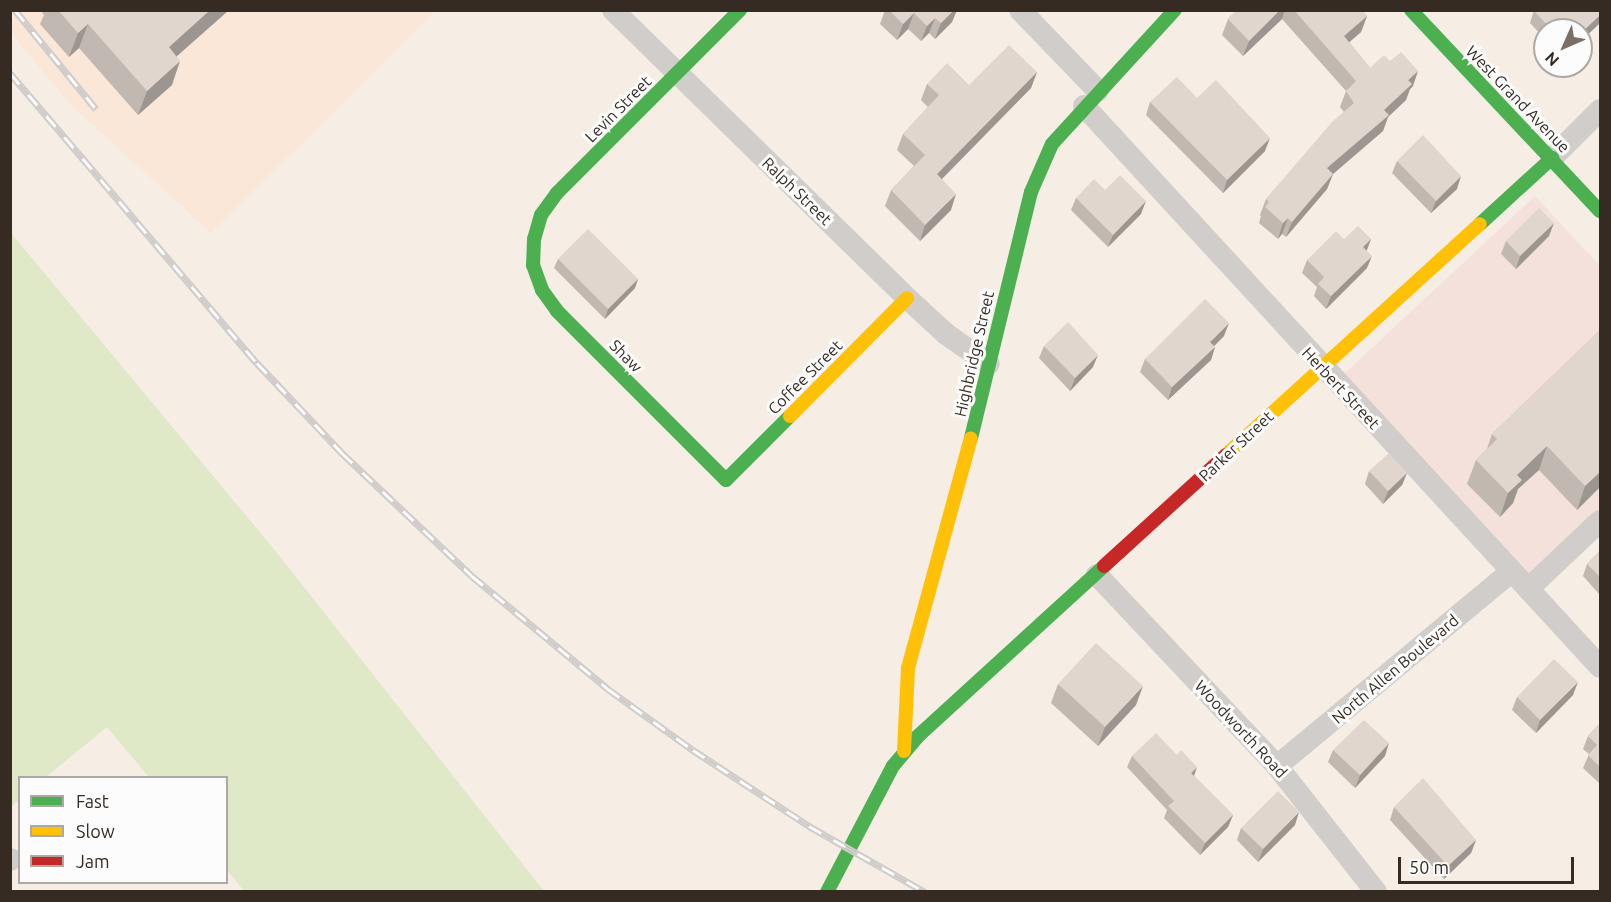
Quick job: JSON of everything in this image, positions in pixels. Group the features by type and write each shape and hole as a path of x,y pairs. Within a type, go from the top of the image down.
{"main road":[{"name":"Levin Street","path":"534,239 541,214 556,193 740,10"},
{"name":"Highbridge Street","path":"904,751 908,668 948,530 1031,192 1052,144 1174,10"},
{"name":"West Grand Avenue","path":"1411,10 1600,211"},
{"name":"Parker Street","path":"827,891 880,789 904,751 1552,158"},
{"name":"Shaw","path":"534,239 533,265 542,290 557,311 726,480"},
{"name":"Coffee Street","path":"726,480 907,297"}],"street":[{"name":"Ralph Street","path":"613,10 907,297 946,333 989,364"},
{"name":"Herbert Street","path":"1020,10 1091,99 1322,367 1600,667"},
{"name":"Parker Street","path":"1552,158 1600,110"},
{"path":"1528,589 1600,521"},
{"name":"North Allen Boulevard","path":"1277,766 1512,571"},
{"name":"Woodworth Road","path":"1097,575 1277,766 1376,891"}],"shaded area":[{"path":"10,11 436,11 211,233 70,104 11,33"},
{"path":"1535,196 1600,266 1600,512 1529,576 1343,375"}],"green space":[{"path":"11,233 273,548 544,891 244,891 228,871 228,776 148,776 107,727 47,776 18,776 18,801 11,807"}],"building":[{"path":"58,10 210,10 169,47 180,61 147,91 88,24 78,33"},
{"path":"889,10 954,10 941,23 935,18 927,26 914,13 903,24"},
{"path":"1237,10 1280,10 1249,41 1228,19"},
{"path":"1294,10 1362,10 1367,16 1344,36 1370,68 1384,55 1390,61 1401,52 1418,71 1408,80 1412,84 1384,110 1389,115 1327,168 1333,174 1292,222 1288,218 1283,223 1265,207 1269,202 1266,199 1332,122 1354,103 1346,91 1356,81"},
{"path":"1600,10 1600,15 1593,22 1593,18 1541,18 1534,11"},
{"path":"1009,45 1037,72 937,174 956,194 925,225 891,190 925,155 903,134 939,95 927,84 947,63 969,85"},
{"path":"1177,77 1197,98 1216,80 1270,138 1227,180 1150,102"},
{"path":"1423,135 1461,176 1436,201 1397,161"},
{"path":"1120,175 1146,201 1113,235 1076,198 1094,179 1105,190"},
{"path":"1539,208 1554,223 1520,256 1506,241"},
{"path":"1358,226 1371,239 1363,247 1372,256 1331,296 1318,284 1324,277 1307,260 1336,231 1344,239"},
{"path":"588,229 638,279 608,309 558,259"},
{"path":"1205,299 1229,323 1210,342 1215,347 1172,387 1145,359"},
{"path":"1068,322 1098,355 1075,378 1044,346"},
{"path":"1600,330 1600,472 1585,486 1547,446 1517,475 1522,480 1508,493 1476,460 1497,439 1492,434"},
{"path":"1389,453 1407,473 1388,491 1369,471"},
{"path":"1600,551 1600,577 1587,564"},
{"path":"1096,643 1143,686 1105,727 1058,684"},
{"path":"1554,659 1578,682 1540,720 1517,697"},
{"path":"1364,720 1389,743 1360,775 1333,750"},
{"path":"1600,723 1600,767 1588,755 1597,745 1588,736"},
{"path":"1156,733 1177,755 1181,750 1197,767 1191,773 1233,815 1205,843 1168,806 1174,801 1132,756"},
{"path":"1423,778 1476,840 1448,866 1394,807"},
{"path":"1278,791 1299,812 1263,849 1241,828"}],"railway":[{"path":"15,10 96,109"},
{"path":"10,73 257,363 342,453 472,576 608,689 693,750 809,826 925,892"}],"traffic: fast":[{"path":"740,10 557,193 541,215 534,239 533,265 542,290 557,311 726,480 790,416"},
{"path":"971,438 1031,192 1052,144 1175,10"},
{"path":"1411,10 1600,211"},
{"path":"1480,224 1552,158"},
{"path":"827,892 893,766 917,737 1104,566"}],"traffic: slow":[{"path":"1226,455 1480,224"},
{"path":"790,416 907,298"},
{"path":"904,751 908,668 971,438"}],"traffic: jam":[{"path":"1104,566 1226,455"}]}
